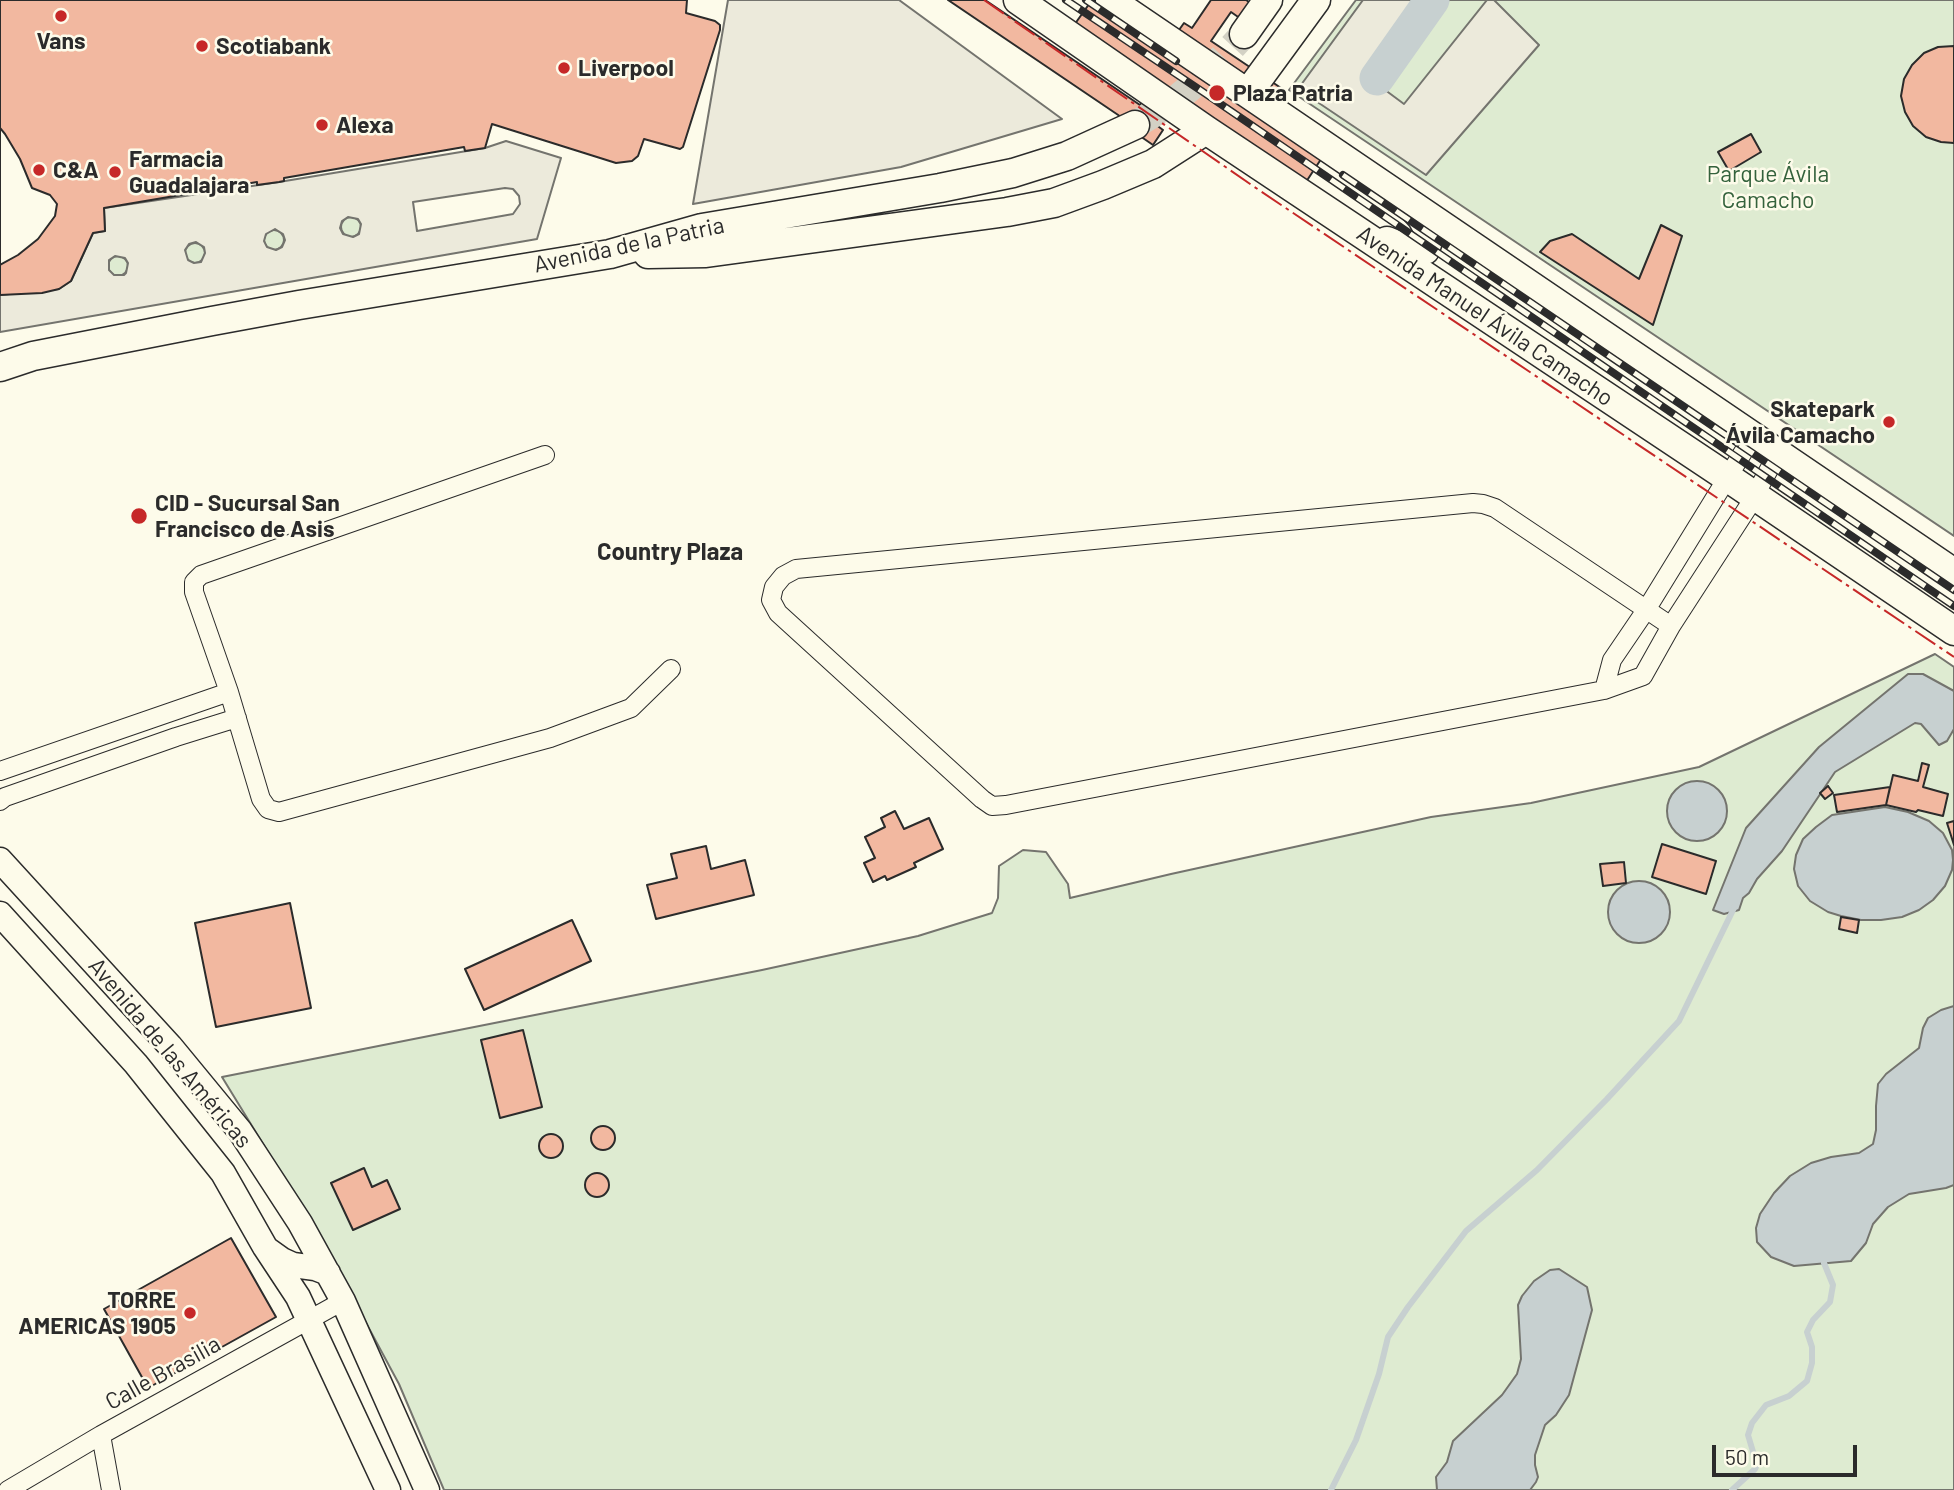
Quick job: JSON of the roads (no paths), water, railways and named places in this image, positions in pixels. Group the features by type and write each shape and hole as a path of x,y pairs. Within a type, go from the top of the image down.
{"main road":[{"name":"Avenida Manuel Ávila Camacho","path":"1018,0 1206,131 1954,631"},
{"path":"1110,0 1954,573"},
{"path":"1244,34 1268,0"},
{"path":"1248,93 1316,0"},
{"name":"Avenida de la Patria","path":"0,367 33,356 299,305 610,254 702,228 1013,173 1067,156 1135,125"},
{"path":"610,254 706,253 1007,212 1054,203 1153,164 1206,131"},
{"path":"1319,205 1405,250 1419,253 1427,246 1428,229 1408,202"},
{"name":"Avenida de la Patria","path":"0,356 33,356"},
{"name":"Avenida de las Américas","path":"0,860 176,1053 240,1131 294,1214 343,1301 427,1490"},
{"name":"Avenida de las Américas","path":"0,914 136,1064 223,1174 265,1247 298,1297 388,1490"},
{"path":"265,1247 293,1265 328,1273"}],"street":[{"path":"1604,690 1612,660 1646,610 1753,436"},
{"path":"1671,626 1495,508 1473,503 796,569 783,576 774,587 771,600 778,614 982,799 992,806 1006,805 1604,690 1643,676 1778,453"},
{"path":"545,455 201,575 194,582 194,592 229,692 261,799 268,809 279,812 550,738 631,708 671,669"},
{"path":"0,771 229,692"},
{"path":"0,801 5,797 237,718"},
{"path":"109,733 117,758"},
{"name":"Calle Brasilia","path":"8,1490 101,1435 343,1301"},
{"path":"101,1435 111,1490"},
{"path":"0,1477 8,1490"}],"waterway":[{"path":"1377,78 1432,0"},
{"path":"1331,1490 1356,1440 1379,1374 1388,1337 1408,1307 1466,1231 1537,1170 1679,1021 1735,906"},
{"path":"1732,1490 1755,1469 1759,1461 1754,1455 1748,1435 1752,1423 1766,1405 1789,1396 1807,1381 1812,1363 1812,1347 1807,1332 1813,1320 1830,1302 1833,1285 1824,1263"}],"tunnel":[{"path":"1135,125 1175,100 1208,73 1244,34"}],"railway":[{"path":"1066,0 1954,606"},
{"path":"1086,0 1176,61"},
{"path":"1343,175 1954,590"}],"place":[{"name":"Vans","path":"61,16"},
{"name":"Scotiabank","path":"202,46"},
{"name":"Liverpool","path":"564,68"},
{"name":"Plaza Patria","path":"1217,93"},
{"name":"Alexa","path":"322,125"},
{"name":"C&A","path":"39,170"},
{"name":"Farmacia Guadalajara","path":"115,172"},
{"name":"Skatepark Ávila Camacho","path":"1889,422"},
{"name":"CID - Sucursal San Francisco de Asis","path":"139,516"},
{"name":"TORRE AMERICAS 1905","path":"190,1313"}],"district":[{"name":"Country Plaza","path":"670,552"}],"park label":[{"name":"Parque Ávila Camacho","path":"1768,187"}]}
